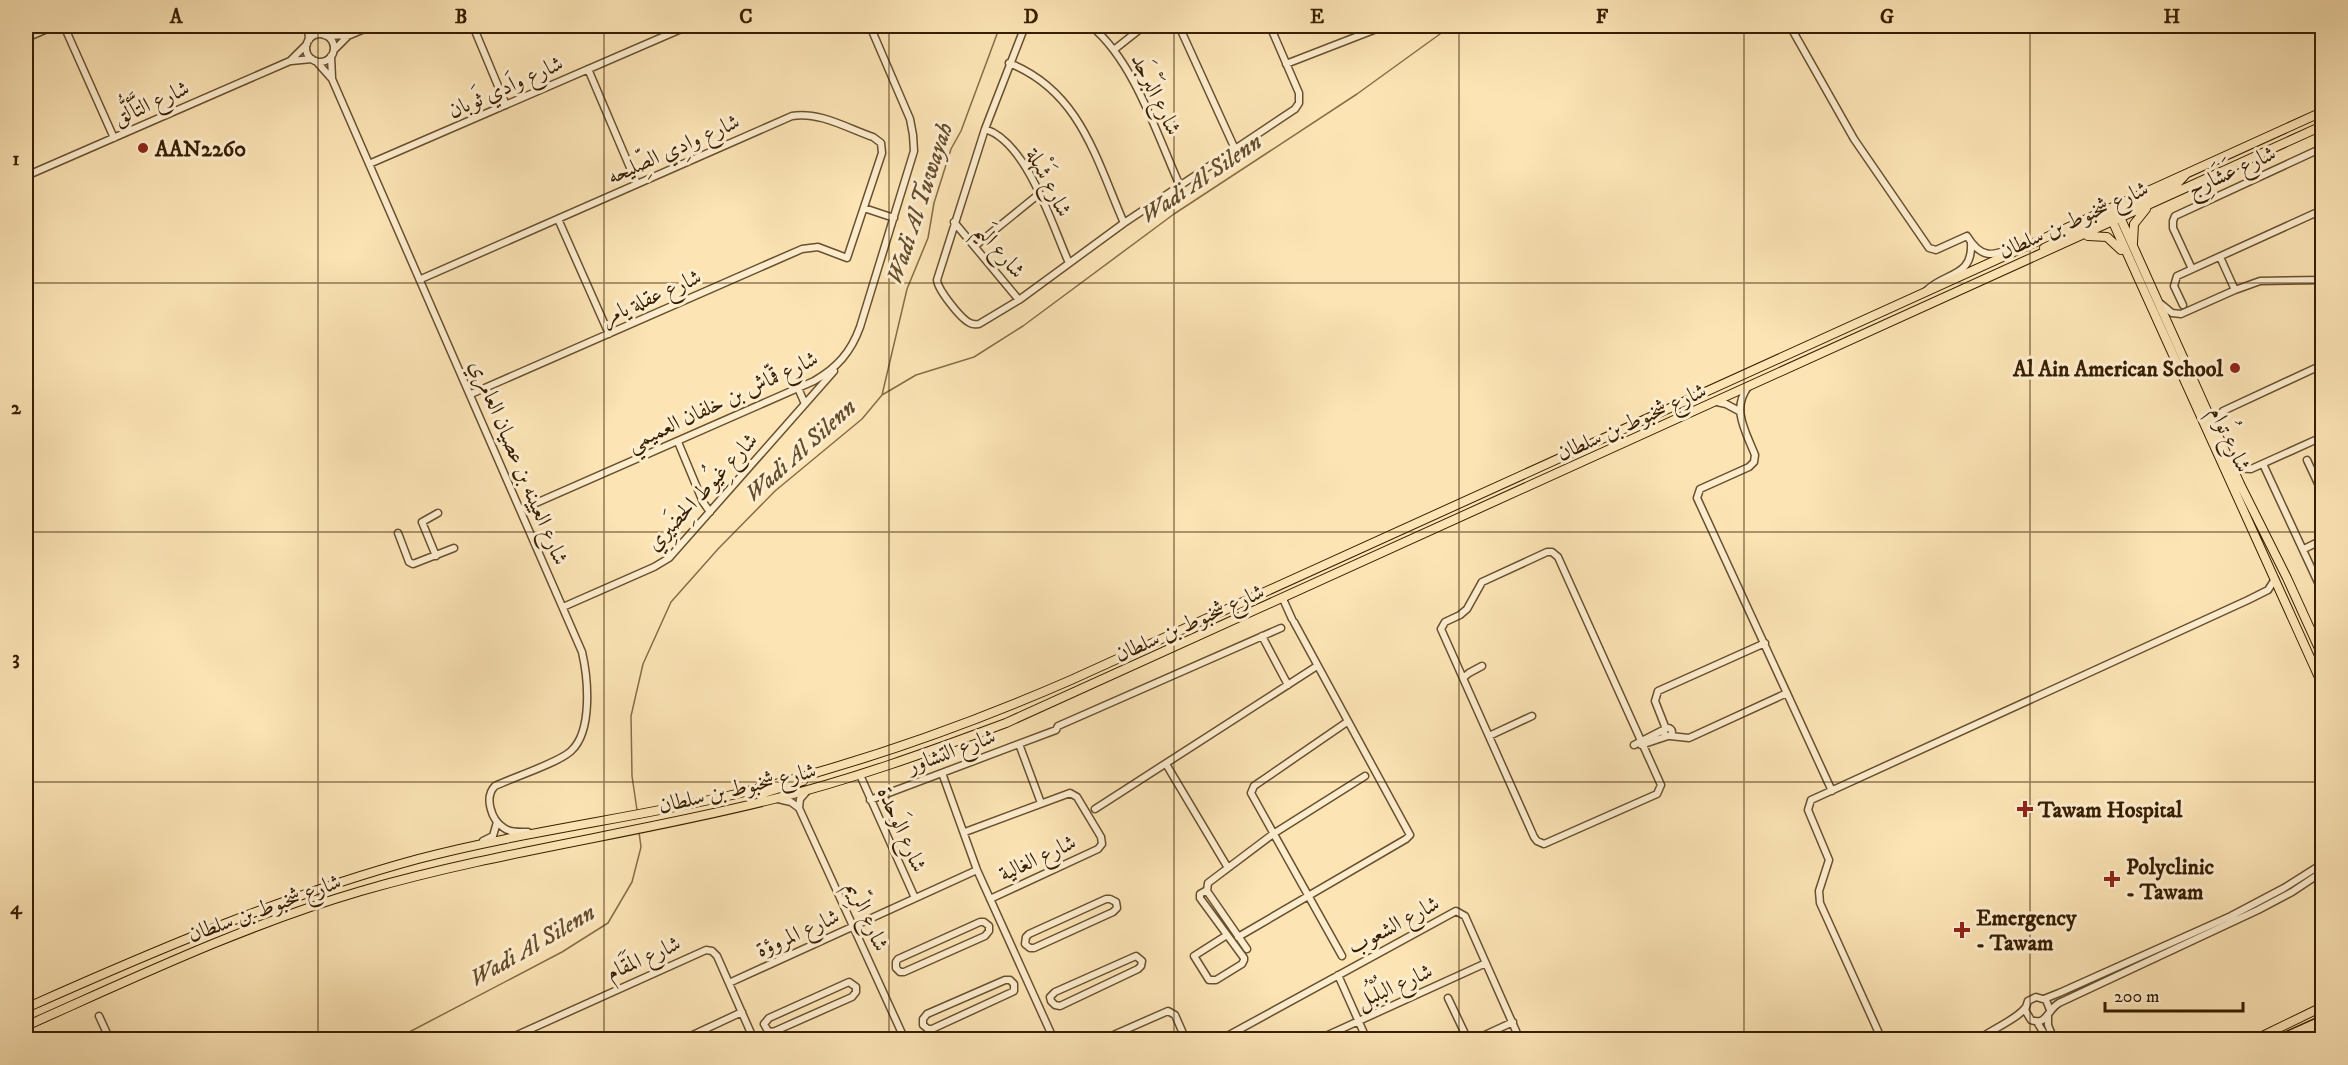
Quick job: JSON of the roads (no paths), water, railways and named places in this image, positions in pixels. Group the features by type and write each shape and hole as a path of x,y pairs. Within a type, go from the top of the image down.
{"highway":[{"path":"2280,1040 2322,1021"},
{"path":"2301,1040 2322,1030"}],"main road":[{"name":"شارع شخبوط بن سلطان","path":"26,1026 189,953 360,891 452,867 768,801 860,775 930,752 1006,723 2080,237 2113,214 2187,173 2322,112"},
{"name":"شارع شخبوط بن سلطان","path":"26,1008 217,926 295,896 378,870 470,847 672,808 814,774 935,736 1052,688 2036,242 2113,214 2157,201 2322,126"},
{"path":"2138,259 2133,240 2134,224 2139,216 2157,201"},
{"path":"2039,254 2052,243 2113,214"},
{"name":"شارع تُوام","path":"2113,214 2119,238 2322,684"},
{"name":"شارع تُوام","path":"2113,214 2138,259 2240,484 2322,655"},
{"path":"2119,238 2122,234 2125,235 2138,259"},
{"path":"2080,237 2097,235 2107,237 2128,258"},
{"path":"768,801 761,797 764,793 795,784 814,774"},
{"path":"2254,1040 2322,1007"}],"street":[{"path":"26,38 54,26"},
{"path":"64,26 114,138"},
{"path":"332,53 332,41 310,26 308,54 314,60 326,60 350,35"},
{"path":"308,42 316,35 350,35 371,26"},
{"path":"472,26 506,105"},
{"name":"شارع واَدي ثَوبان","path":"369,164 688,26"},
{"name":"شارع قمّاش بن خلفان العميمي","path":"520,510 823,376 849,352 860,327 912,159 914,135 907,111 870,26"},
{"path":"1025,26 985,129 937,280 939,288 947,298 968,322 976,325 1019,300 1124,223 1291,112 1299,103 1299,93 1270,26"},
{"name":"شارع البَرْجَد","path":"1091,26 1115,49 1127,69 1180,186"},
{"path":"1115,49 1144,26"},
{"path":"1189,26 1180,27 1234,149"},
{"path":"1287,64 1384,26"},
{"path":"1790,26 1854,139 1929,248 1936,250 1967,236 1981,251 1993,255 2036,242"},
{"name":"شارع التَّألُّق","path":"290,61 308,42"},
{"name":"شارع العيينه بن عصيان العامري","path":"332,53 332,79"},
{"name":"شارع التَّألُّق","path":"26,176 290,61 314,60"},
{"name":"شارع العيينه بن عصيان العامري","path":"314,60 332,79 582,652 586,674 587,705 581,737 567,755 492,788 488,800 497,822"},
{"path":"1009,63 1023,68 1047,83 1067,104 1082,128 1124,223"},
{"path":"588,69 637,184"},
{"name":"شارع وادِي الصِّليحه","path":"421,279 785,119 804,115 817,117 873,137 881,143 882,153 847,258"},
{"name":"شارع شَهْلة","path":"985,129 1006,140 1021,158 1069,263"},
{"name":"شارع عَشَارِج","path":"2192,269 2173,228 2175,216 2322,150"},
{"path":"975,246 1039,194"},
{"path":"864,208 894,218"},
{"path":"2183,305 2174,282 2177,276 2322,210"},
{"path":"558,219 609,334"},
{"name":"شارع اليَم","path":"954,222 1019,300"},
{"path":"1924,292 1935,283 1967,266 1971,254 1971,242"},
{"name":"شارع عقلة يامر","path":"471,394 802,249 818,247 847,258"},
{"path":"2220,257 2235,290"},
{"path":"2156,299 2172,314 2181,315 2260,281 2271,279 2322,280"},
{"name":"شارع غِيُوط الحِضَيرِي","path":"563,607 666,561 839,363"},
{"path":"2213,424 2218,415 2226,409 2322,365"},
{"path":"1748,387 1739,411 1755,455 1754,462 1749,467 1700,489 1697,498 1832,791"},
{"path":"798,388 805,404"},
{"path":"1717,402 1739,411"},
{"path":"2206,410 2226,409"},
{"path":"2233,468 2251,469 2322,437"},
{"path":"678,442 703,502 710,512"},
{"path":"2307,460 2322,489"},
{"path":"2263,464 2322,591"},
{"path":"2240,484 2251,469"},
{"path":"703,502 717,504"},
{"path":"435,556 422,522 438,513"},
{"path":"398,533 412,564 418,564 454,548"},
{"path":"2304,549 2322,540"},
{"path":"1552,552 1558,557 1643,743 1660,782 1659,792 1544,844 1539,843 1534,837 1463,678 1442,632 1443,624 1467,609 1477,586 1485,580 1544,553 1552,552"},
{"path":"1882,1040 1819,900 1820,888 1829,860 1808,808 1814,799 2248,600 2270,589 2275,578"},
{"path":"2248,600 2270,593 2283,596"},
{"path":"1239,937 1410,835 1347,722 1283,598"},
{"name":"شارع التشاور","path":"870,800 1045,734 1281,628"},
{"path":"1262,636 1288,685"},
{"path":"1765,644 1661,689 1656,694 1655,701 1668,731 1681,738 1693,737 1787,693"},
{"path":"1095,809 1317,666"},
{"path":"1463,678 1482,666"},
{"path":"1489,736 1532,716"},
{"path":"1342,956 1252,795 1253,787 1347,722"},
{"path":"1635,746 1668,731"},
{"path":"1019,744 1041,803"},
{"path":"1166,764 1228,868"},
{"path":"942,773 977,870 1053,1037 1041,1040 1033,1036 1026,1040"},
{"name":"شارع الوَحدة","path":"860,775 915,898"},
{"path":"1247,949 1207,890 1208,883 1274,834 1365,776"},
{"path":"768,801 784,799 799,808 801,797 812,789"},
{"name":"شارع الغالية","path":"964,832 1068,793 1075,795 1101,837 1101,846 1098,849 990,899"},
{"name":"شارع الرِّيم","path":"799,808 905,1040"},
{"path":"470,847 493,836 497,822 509,831 540,832"},
{"path":"1978,1040 1998,1025 2018,1016 2032,998 2044,999 2231,915 2284,888 2322,864"},
{"name":"شارع المروؤة","path":"729,983 977,870"},
{"path":"1983,1040 2014,1021 2034,1021 2049,1013 2059,1003 2276,901 2322,872"},
{"path":"1207,890 1200,894 1200,898 1227,934 1244,959 1244,962 1216,980 1209,980 1194,956 1227,934"},
{"path":"1108,899 1114,900 1116,904 1116,910 1113,912 1066,934 1034,948 1025,944 1027,935 1059,920 1108,899"},
{"name":"شارع الشعوب","path":"1220,1040 1456,911 1465,915 1520,1040"},
{"path":"989,926 980,922 898,959 895,964 896,968 904,972 987,935 989,926 1000,920"},
{"path":"1059,920 1066,934"},
{"path":"947,937 953,950"},
{"path":"1013,950 1025,944"},
{"name":"شارع المَقَام","path":"506,1040 703,950 710,950 716,955 753,1037 765,1028 766,1019 845,983 849,982 855,986 856,992 852,997 773,1032 765,1028"},
{"path":"2138,966 2152,957 2152,951"},
{"path":"1134,956 1142,961 1138,969 1059,1005 1051,1001 1050,997 1055,992 1134,956"},
{"name":"شارع البُلْبُل","path":"1317,1040 1486,963"},
{"path":"1338,975 1367,1040"},
{"path":"1087,977 1093,990"},
{"path":"1014,984 1010,980 1005,980 925,1015 923,1025 932,1029 979,1008 1012,992 1014,984 1026,978"},
{"path":"973,994 979,1008"},
{"path":"1448,998 1468,1040"},
{"path":"2044,999 2049,1003 2048,1025 2054,1040"},
{"path":"1039,1007 1051,1001"},
{"path":"799,1004 806,1017"},
{"path":"2025,1007 2026,1014 2048,1040"},
{"path":"1102,1040 1168,1011 1174,1013 1186,1040"},
{"path":"682,1040 742,1012"},
{"path":"99,1016 110,1040"},
{"path":"1474,1040 1513,1022"}],"waterway":[{"name":"Wadi Al Tuwayah","path":"882,395 907,289 928,238 934,203 951,149 961,131 1000,26"},
{"name":"Wadi Al Silenn","path":"637,810 632,776 631,716 643,664 671,602 718,549 775,491 862,419 882,395 916,375 974,357 1023,326 1174,214 1357,94 1451,26"},
{"name":"Wadi Al Silenn","path":"394,1040 562,952 608,923 632,882 641,847 639,832"}],"place":[{"name":"AAN2260","path":"143,148"},
{"name":"Al Ain American School","path":"2235,368"},
{"name":"Tawam Hospital","path":"2025,809"},
{"name":"Polyclinic - Tawam","path":"2112,879"},
{"name":"Emergency - Tawam","path":"1962,930"}]}
